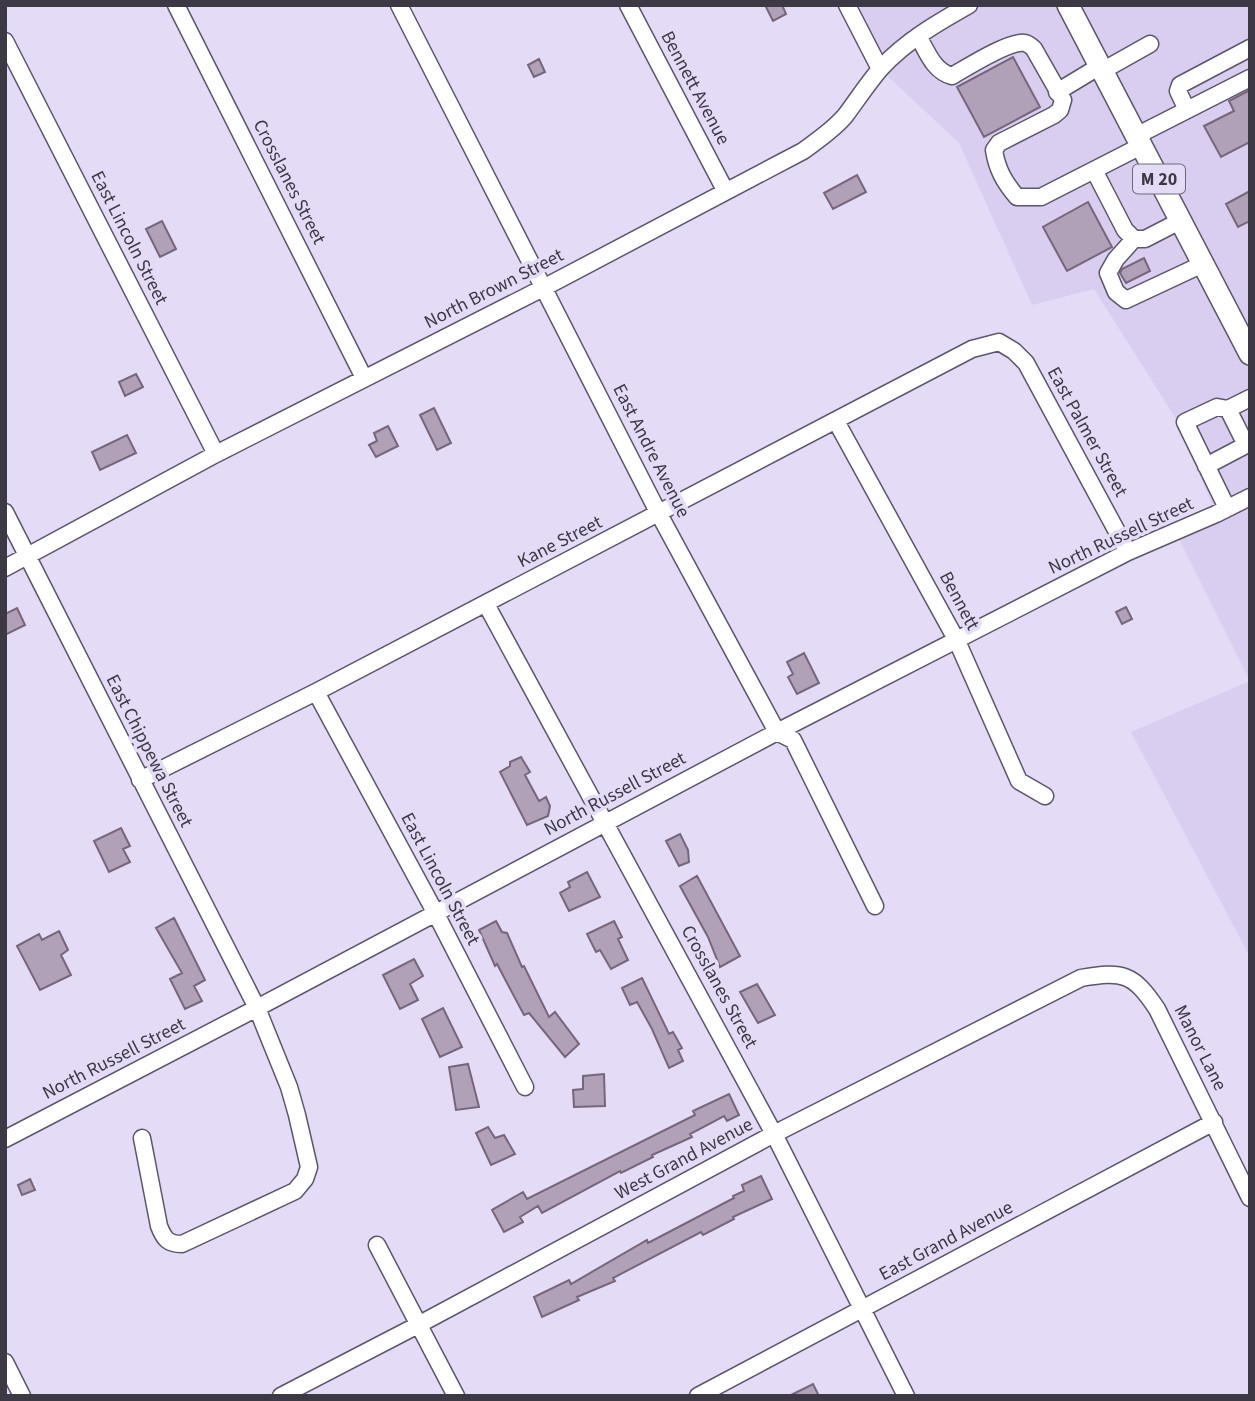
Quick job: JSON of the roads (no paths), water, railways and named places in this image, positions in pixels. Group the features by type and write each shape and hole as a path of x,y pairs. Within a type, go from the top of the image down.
{"main road":[{"name":"M 20","path":"1068,5 1250,354"}],"street":[{"name":"Crosslanes Street","path":"176,5 364,378"},
{"name":"East Andre Avenue","path":"399,5 659,514 777,732 793,740 875,906"},
{"name":"Bennett Avenue","path":"628,5 725,190"},
{"path":"847,5 880,69"},
{"name":"North Brown Street","path":"5,568 216,454 544,287 803,150 827,134 844,117 880,69 934,24 969,5"},
{"path":"918,36 935,66 942,74 952,76 1007,47 1027,43 1034,49 1063,100 1060,110 999,144 994,150 996,164 1005,183 1017,197 1041,197 1094,170 1187,110 1250,78"},
{"name":"East Lincoln Street","path":"5,41 216,454"},
{"path":"1057,92 1150,44"},
{"path":"1187,110 1178,91 1180,85 1250,48"},
{"path":"1094,170 1125,230 1134,239 1145,239 1181,221"},
{"path":"1134,239 1116,259 1108,273 1116,292 1126,300 1203,264"},
{"name":"Kane Street","path":"140,780 486,604 972,349 999,342"},
{"name":"East Palmer Street","path":"999,342 1014,351 1026,363 1128,552"},
{"path":"1227,508 1185,422 1217,407 1227,409 1250,398"},
{"path":"1206,466 1246,445 1227,409"},
{"name":"Bennett","path":"836,421 957,640 1019,781 1045,796"},
{"name":"North Russell Street","path":"5,1139 257,1009 777,732 1128,552 1250,497"},
{"name":"East Chippewa Street","path":"5,512 257,1009 289,1087 309,1167 305,1179 295,1191 182,1244 171,1244 163,1238 159,1227 142,1138"},
{"name":"Crosslanes Street","path":"486,604 775,1134 906,1396"},
{"name":"East Lincoln Street","path":"316,692 435,912 525,1087"},
{"name":"West Grand Avenue","path":"281,1396 775,1134 1081,978 1112,973"},
{"name":"Manor Lane","path":"1112,973 1129,978 1144,990 1157,1009 1250,1198"},
{"name":"East Grand Avenue","path":"698,1396 1214,1122"},
{"path":"377,1245 456,1396"},
{"path":"5,1362 22,1396"}]}
